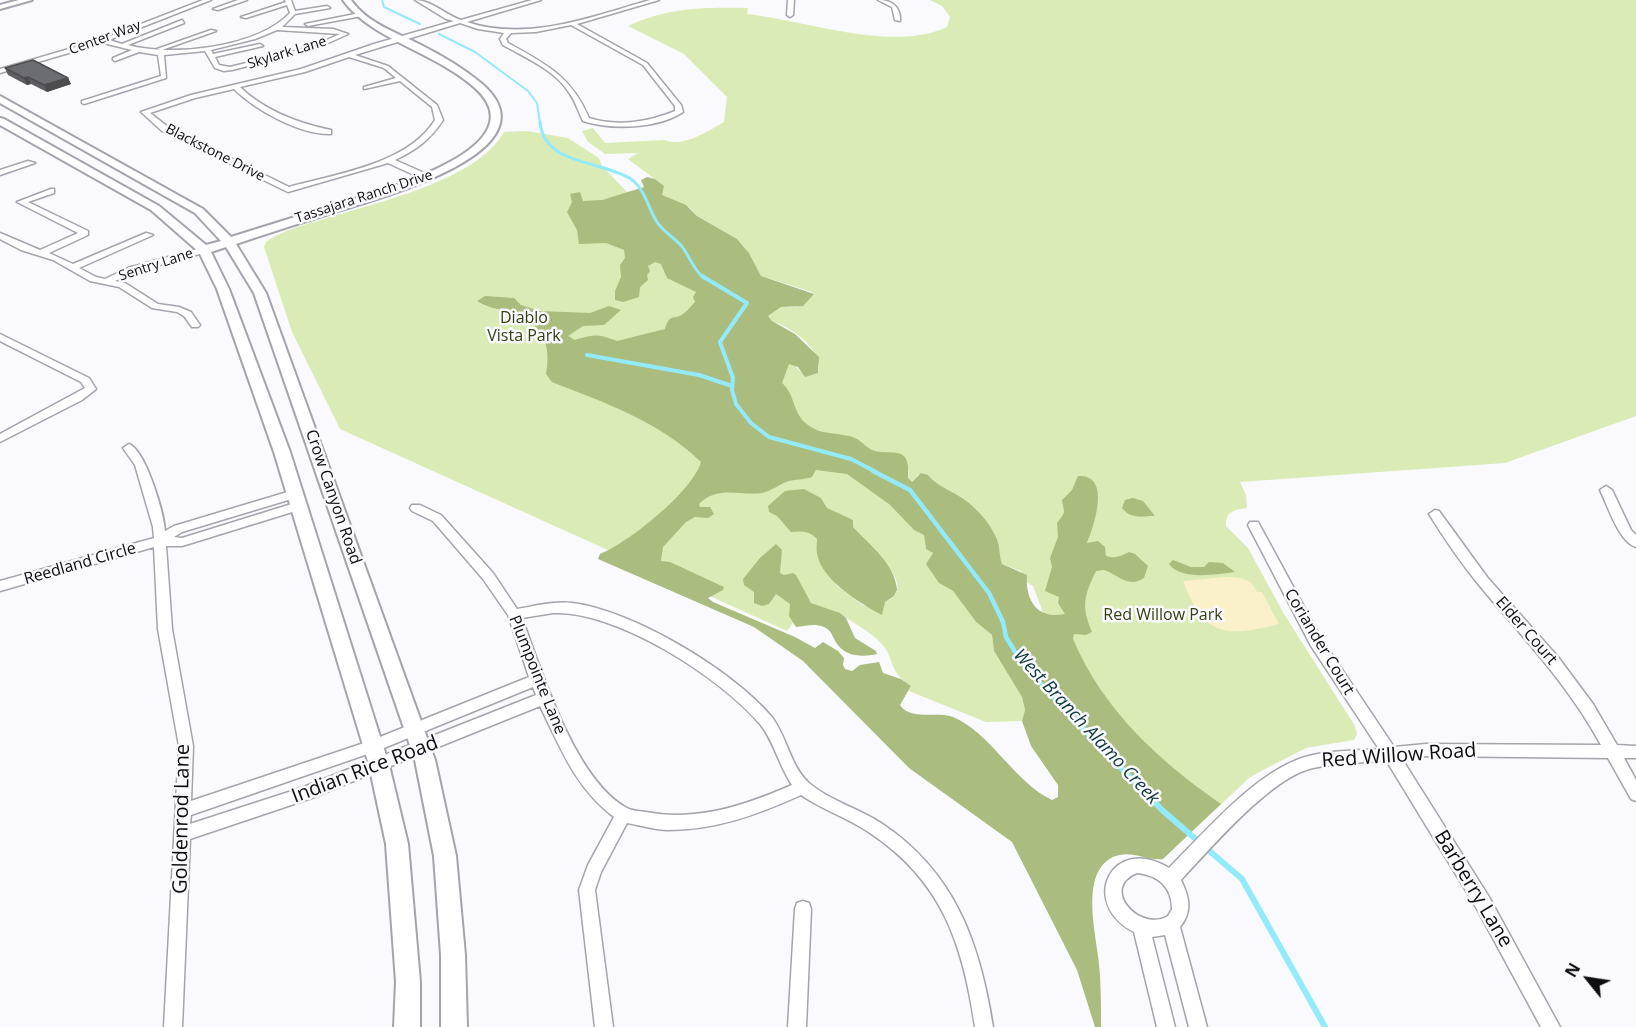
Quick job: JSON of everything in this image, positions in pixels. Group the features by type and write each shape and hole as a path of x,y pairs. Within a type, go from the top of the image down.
{"main road":[{"path":"0,2 9,0"},
{"path":"0,7 28,0"},
{"name":"Tassajara Ranch Drive","path":"204,250 428,178 464,158 491,132 496,117 496,106 490,96 436,57 360,15 347,0"},
{"name":"Crow Canyon Road","path":"0,99 199,211 229,242 260,293 425,760 445,856 453,955 454,1027"},
{"name":"Crow Canyon Road","path":"0,121 154,208 204,250 232,311 279,442 377,755 399,855 408,982 407,1027"}],"street":[{"name":"Center Way","path":"0,71 102,41 211,5 244,0"},
{"path":"418,0 460,21 490,30 508,32 544,30 656,0"},
{"name":"Blackstone Drive","path":"349,55 379,64 402,79 435,106 439,120 432,133 417,146 389,160 288,190 165,129 145,112 193,96 303,71 349,55 401,38 526,1 538,0"},
{"path":"790,15 791,0"},
{"path":"881,0 894,4 898,20"},
{"path":"255,20 241,16 289,1 293,12"},
{"path":"211,5 228,12"},
{"path":"102,41 161,53 207,48 248,39 277,28 293,12 327,8"},
{"path":"290,29 360,15"},
{"path":"124,45 185,23 171,19"},
{"path":"508,32 503,39 505,44 562,76 580,100 586,119 595,123 613,125 664,119 679,112 679,105 645,64 571,24"},
{"path":"153,52 216,32 199,27"},
{"name":"Skylark Lane","path":"211,56 212,64 216,68 230,69 313,48 345,34 338,30 277,28"},
{"path":"248,39 268,49"},
{"path":"207,48 211,56 260,46"},
{"path":"115,59 141,49"},
{"path":"161,53 164,77"},
{"path":"76,98 87,103 164,77 173,81"},
{"path":"366,88 402,79"},
{"path":"235,86 252,103 309,128 328,132"},
{"path":"389,160 428,178"},
{"path":"0,173 31,163"},
{"path":"41,253 85,233 21,202 51,191"},
{"path":"73,267 149,235"},
{"path":"0,236 73,267 93,279 108,280 122,285 155,306 188,314 195,325"},
{"name":"Sentry Lane","path":"108,280 131,270 204,250"},
{"path":"0,338 85,380 91,388 78,398 0,439"},
{"name":"Goldenrod Lane","path":"129,448 141,464 155,509 165,629 186,746 173,1027"},
{"path":"1606,490 1626,532 1636,543"},
{"name":"Reedland Circle","path":"0,586 159,541 182,542 296,500"},
{"name":"Plumpointe Lane","path":"416,508 437,518 488,576 514,614 536,680 579,770 604,801 623,815 666,823 705,820 756,808 803,787"},
{"name":"Elder Court","path":"1435,514 1482,580 1553,661 1574,689 1636,794"},
{"name":"Coriander Court","path":"1254,525 1316,642 1390,755"},
{"path":"514,614 557,607 578,609 646,634 684,655 742,697 767,723 803,787 875,827 903,849 933,878 961,928 979,983 984,1027"},
{"name":"Indian Rice Road","path":"417,739 536,680"},
{"name":"Indian Rice Road","path":"184,810 377,755 417,739 544,698"},
{"name":"Red Willow Road","path":"1170,879 1242,807 1280,776 1310,762 1426,750 1636,752"},
{"name":"Indian Rice Road","path":"183,834 303,794 377,755"},
{"name":"Barberry Lane","path":"1390,755 1483,903 1551,1027"},
{"path":"604,1027 587,890 594,870 623,815"},
{"path":"1137,865 1155,868 1170,879 1180,895 1181,903 1180,912 1171,924 1157,929 1141,926 1131,921 1116,904 1113,895 1116,878 1129,867 1137,865"},
{"path":"797,1027 803,909"},
{"path":"1171,924 1198,1027"},
{"path":"1141,926 1166,1027"}],"green space":[{"path":"930,0 1636,0 1636,416 1505,463 1240,482 1246,495 1247,508 1229,514 1226,526 1248,548 1284,614 1355,726 1357,734 1354,740 1306,748 1263,770 1249,778 1213,812 1062,663 1033,586 1026,582 1021,571 1002,564 997,540 980,514 965,500 938,484 928,475 918,475 912,482 908,478 909,469 889,504 914,530 924,535 926,549 933,552 929,561 939,583 953,591 976,622 992,635 994,651 1022,697 1025,710 1022,721 986,722 909,691 911,686 894,669 888,653 879,641 836,612 809,601 787,631 340,429 292,332 264,247 266,242 292,229 394,198 448,177 471,164 490,149 504,132 527,131 568,138 599,158 602,166 801,372 818,373 818,359 809,345 797,334 768,316 781,307 796,307 814,294 761,276 749,253 737,239 697,216 690,208 661,195 664,186 628,159 638,153 605,154 588,142 582,131 593,128 605,143 664,140 679,142 703,134 724,122 727,97 684,54 628,26 643,20 687,10 748,8 747,14 848,32 901,37 925,34 947,27 950,17 942,6","holes":["858,534 886,562 896,580 898,588 895,595 881,603 864,606 836,585"]},
{"path":"647,177 655,179 664,186 662,195 686,205 697,216 737,239 749,253 761,276 814,294 803,306 781,307 768,316 772,321 795,334 819,357 818,373 805,377 798,367 789,364 782,383 790,393 803,421 820,431 857,439 872,450 903,455 908,467 908,478 912,482 921,473 928,475 970,504 981,514 993,531 1002,564 1027,575 1028,593 1035,606 1041,611 1047,614 1065,614 1058,603 1059,597 1045,591 1052,567 1050,558 1058,537 1057,523 1064,512 1062,500 1072,490 1078,476 1088,478 1095,483 1098,492 1096,514 1087,543 1098,541 1105,547 1106,556 1116,557 1129,552 1135,554 1148,566 1144,578 1133,582 1123,580 1104,570 1096,571 1085,601 1086,615 1092,632 1086,635 1074,634 1073,639 1100,689 1135,732 1176,770 1221,804 1163,859 1126,854 1113,857 1102,866 1095,879 1093,912 1100,976 1101,1027 1095,1027 1077,970 1012,842 909,768 803,661 754,627 598,559 600,554 642,528 673,501 696,474 701,462 667,435 631,414 552,382 546,374 545,343 536,328 520,316 477,301 485,296 514,298 521,305 540,311 590,313 609,306 621,310 604,325 583,326 568,336 575,340 596,336 617,341 665,329 670,319 683,314 695,302 693,297 696,292 667,278 661,264 655,262 648,266 650,271 647,275 648,280 640,287 639,297 623,302 615,300 615,291 621,277 620,265 625,258 624,250 606,243 579,244 577,230 567,212 572,202 570,194 580,192 583,201 602,200 644,187 641,180","holes":["816,470 847,474 889,504 914,530 924,535 926,549 933,553 926,564 939,583 953,591 976,622 992,635 994,651 1022,697 1025,710 1022,721 1031,746 1058,785 1058,797 1052,800 1038,792 991,745 966,724 947,715 917,714 904,710 900,705 911,686 901,679 883,673 879,662 860,665 852,671 845,669 844,658 838,651 823,642 815,648 795,637 713,602 708,598 723,590 724,587 670,562 661,561 663,547 686,522 695,517 708,518 714,514 710,507 700,507 699,504 706,498 729,492 762,493 789,481 812,477"]},
{"path":"804,489 821,498 827,508 853,520 853,527 892,571 897,590 894,596 885,602 882,615 843,590 825,572 820,563 817,539 814,536 805,532 791,532 777,516 769,512 768,506 785,491"},
{"path":"1133,498 1143,501 1155,516 1137,516 1126,512 1122,508 1125,500"},
{"path":"776,544 782,550 780,573 796,575 811,603 840,613 846,618 855,638 876,651 877,654 861,656 846,652 824,627 813,625 796,627 789,616 790,604 776,594 769,604 762,606 754,603 754,592 744,585 743,579 760,558"},
{"path":"1173,560 1191,567 1204,567 1209,562 1223,563 1235,572 1190,575 1182,573 1169,564"}],"sand":[{"path":"1225,577 1244,579 1255,587 1257,592 1262,592 1279,624 1244,631 1230,631 1208,622 1199,613 1183,581"}],"building":[{"path":"33,60 68,78 44,85 5,68"}],"waterway":[{"name":"West Branch Alamo Creek","path":"382,0 384,7 420,24"},
{"name":"West Branch Alamo Creek","path":"439,34 475,52 528,91 537,103 540,123"},
{"name":"West Branch Alamo Creek","path":"540,122 544,136 552,147 563,154 619,173 636,183 657,222 680,244 704,278"},
{"name":"West Branch Alamo Creek","path":"702,276 747,303 720,342 733,378 732,390 736,404 751,423 769,437 851,459 876,472"},
{"path":"587,355 699,375 732,386"},
{"name":"West Branch Alamo Creek","path":"873,471 910,490 989,593 1003,622 1006,637 1022,663 1072,718"},
{"name":"West Branch Alamo Creek","path":"1071,716 1162,810 1242,879 1325,1027"}],"park label":[{"name":"Diablo Vista Park","path":"524,327"},
{"name":"Red Willow Park","path":"1163,615"}]}
